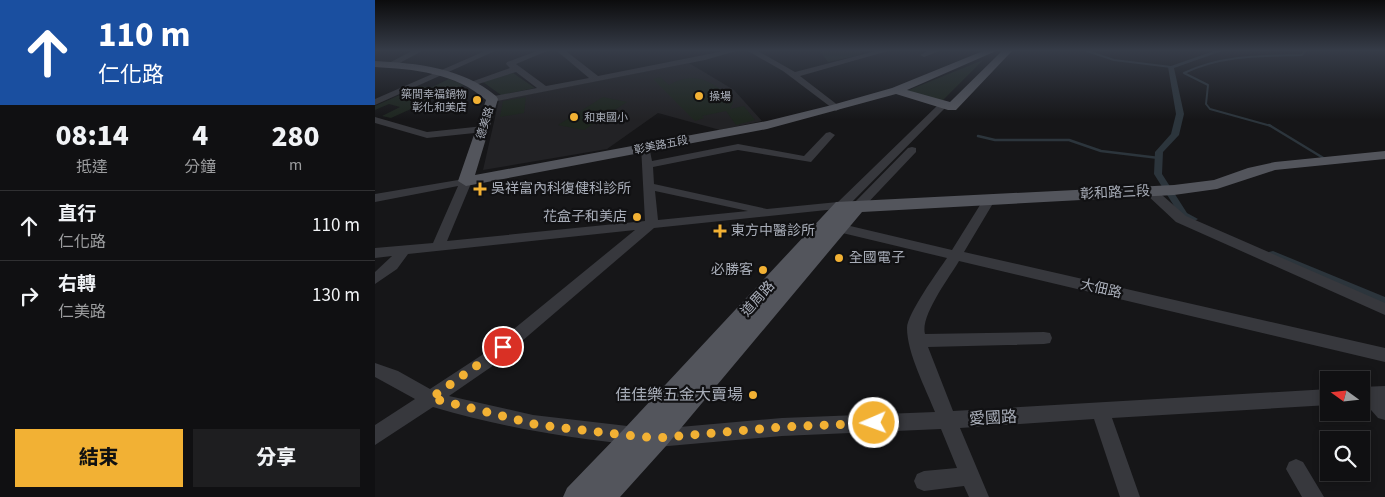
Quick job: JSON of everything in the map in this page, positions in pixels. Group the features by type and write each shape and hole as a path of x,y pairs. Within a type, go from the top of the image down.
{"main road":[{"name":"德美路","path":"440,74 472,83 485,91 492,99 484,129 465,181"},
{"name":"彰美路五段","path":"465,181 767,125 836,108 896,90 935,74"},
{"path":"948,106 975,74"},
{"path":"948,106 982,74"},
{"path":"896,90 948,106"},
{"name":"彰和路三段","path":"850,206 1173,190 1217,184 1253,170 1275,166 1385,155"},
{"name":"道周路","path":"602,497 657,438 839,228 850,206"},
{"name":"道周路","path":"576,497 850,206"}],"street":[{"path":"375,102 439,74"},
{"path":"472,83 500,74"},
{"path":"524,74 545,89"},
{"path":"591,74 596,79"},
{"path":"492,99 619,74"},
{"path":"794,75 836,108"},
{"name":"道周路","path":"850,206 948,106"},
{"path":"375,120 427,134 484,129"},
{"path":"647,165 738,147 807,160 830,135"},
{"path":"375,436 488,360 650,224 652,219 645,148"},
{"path":"439,245 465,181"},
{"name":"彰美路五段","path":"379,198 465,181"},
{"path":"649,186 775,212"},
{"path":"1150,191 1181,219 1385,309"},
{"path":"979,497 922,358 915,327 926,303 989,200"},
{"path":"375,253 650,224 850,206"},
{"name":"大佃路","path":"839,228 1385,355"},
{"path":"375,279 392,266 405,249"},
{"path":"918,341 1044,338"},
{"name":"愛國路","path":"375,370 387,373 431,398 538,425 657,438 782,427 947,420 1320,398"},
{"path":"1372,394 1385,412"},
{"path":"1100,411 1130,497"},
{"path":"1296,469 1313,497"},
{"path":"924,481 971,476"}],"shaded area":[{"path":"515,74 535,88 501,95 483,82"},
{"name":"和東國小","path":"632,74 708,74 734,90 762,121 720,130 658,113 607,149 483,170 499,100"},
{"path":"948,74 969,74 938,105 904,92"},
{"path":"660,77 669,85 687,78 695,78 710,83 732,99 733,103 730,109 744,106 755,120 736,125 726,111 702,116 704,118 695,121 653,79"},
{"path":"449,79 464,85 391,118 382,116 400,107 389,104 375,110 375,106 420,86 430,88"},
{"path":"526,97 524,113 500,117 503,101"},
{"path":"603,97 627,102 584,130 558,125"}],"waterway":[{"path":"1172,74 1180,114 1175,135 1159,152 1158,174 1184,215 1193,219"},
{"path":"1186,74 1208,85 1206,104 1210,109 1270,126"},
{"path":"1270,126 1325,159"},
{"path":"978,136 995,140 1069,140 1101,151 1159,158"},
{"path":"1273,254 1385,302"}],"place":[{"name":"操場","path":"699,96"},
{"name":"築間幸福鍋物 彰化和美店","path":"477,100"},
{"name":"和東國小","path":"574,117"},
{"name":"吳祥富內科復健科診所","path":"480,189"},
{"name":"花盒子和美店","path":"637,217"},
{"name":"東方中醫診所","path":"720,231"},
{"name":"全國電子","path":"839,258"},
{"name":"必勝客","path":"763,270"},
{"name":"佳佳樂五金大賣場","path":"753,395"}],"route":[{"path":"503,347 488,360 431,398 538,425 657,438 782,427 874,423"}]}
